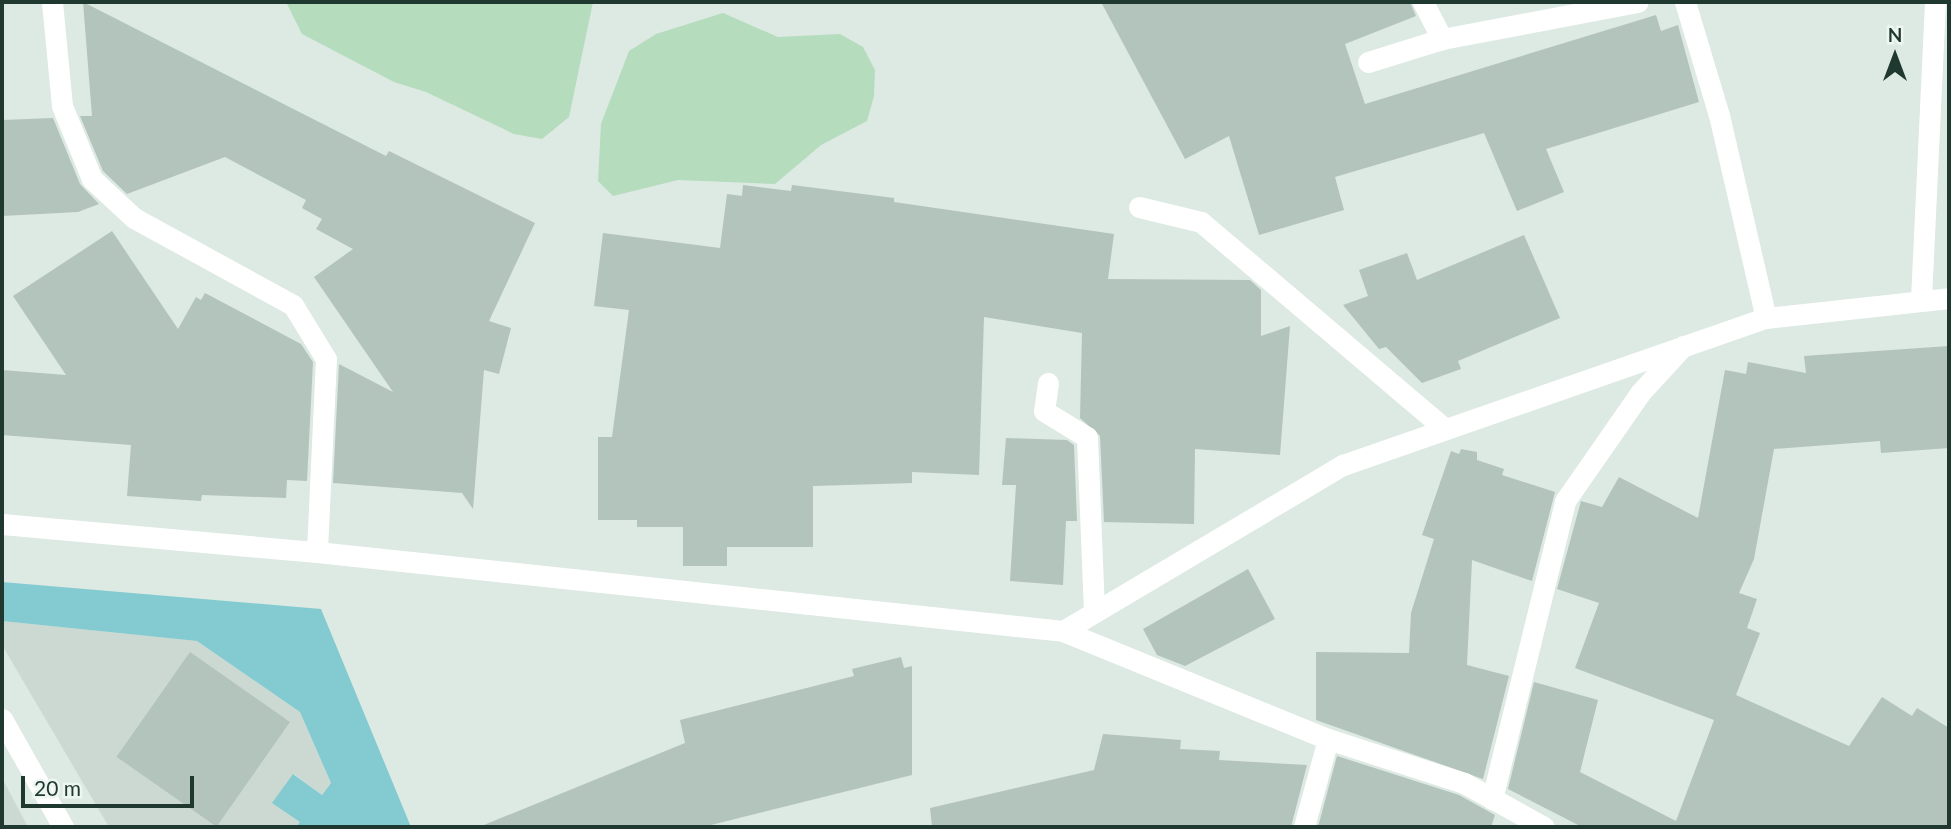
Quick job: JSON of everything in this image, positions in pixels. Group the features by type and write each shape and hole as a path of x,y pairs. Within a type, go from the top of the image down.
{"street":[{"path":"52,2 62,106 92,179 134,218 293,305 326,359 317,552"},
{"path":"1423,2 1442,38"},
{"path":"1368,62 1442,38 1638,2"},
{"path":"1685,2 1719,115 1766,318"},
{"path":"1922,299 1935,2"},
{"path":"1139,207 1201,222 1445,429"},
{"path":"1063,631 1343,465 1766,318 1949,298"},
{"path":"1492,799 1565,501 1640,393 1684,345"},
{"path":"1048,383 1044,411 1087,437 1094,612"},
{"path":"2,524 317,552 1063,631 1328,739 1464,783 1544,827"},
{"path":"2,719 62,827"},
{"path":"1304,827 1328,739"}],"shaded area":[{"path":"2,621 197,641 300,712 331,783 322,795 294,774 300,823 296,827 109,827 2,645"},
{"path":"2,778 28,827 2,827"}],"green space":[{"path":"286,2 593,2 569,117 542,139 514,134 426,92 394,82 302,34"},
{"path":"723,13 778,37 840,34 863,47 875,70 874,96 867,121 821,145 775,184 678,180 613,196 598,181 601,124 629,51 656,34"}],"water":[{"path":"2,582 321,609 411,827 296,827 300,822 272,803 293,774 322,795 331,783 300,712 197,641 2,621"}],"building":[{"path":"83,2 386,156 389,151 535,223 489,321 511,328 499,374 484,370 473,509 462,493 333,483 339,364 393,392 314,277 353,249 316,229 322,219 302,208 306,200 225,157 127,194 103,171 80,116 92,116"},
{"path":"1101,2 1410,2 1416,16 1345,44 1365,104 1656,15 1661,31 1678,25 1699,102 1546,149 1564,192 1517,211 1484,133 1335,177 1344,210 1259,235 1229,136 1185,159"},
{"path":"53,118 80,184 99,204 78,212 2,216 2,120"},
{"path":"743,185 791,191 792,185 894,198 894,202 1114,234 1108,279 1250,280 1261,290 1261,336 1290,326 1280,455 1195,449 1194,524 1104,522 1100,436 1080,418 1082,333 984,317 979,475 912,472 912,483 813,486 813,547 727,547 727,566 683,566 683,527 637,527 637,520 598,520 598,437 612,437 629,310 594,306 603,233 720,248 727,194 742,196"},
{"path":"112,231 178,329 196,297 201,300 205,293 301,344 313,362 307,481 287,480 286,498 202,495 201,501 127,496 131,445 2,435 2,370 66,375 13,296"},
{"path":"1524,235 1560,318 1458,361 1461,369 1422,383 1386,347 1379,349 1343,305 1368,296 1359,270 1407,253 1417,280"},
{"path":"1949,346 1949,448 1881,453 1880,441 1774,449 1754,559 1739,593 1757,599 1747,628 1760,633 1736,695 1849,746 1882,697 1912,716 1917,708 1949,728 1949,827 1582,827 1508,789 1534,682 1598,700 1580,772 1676,821 1714,720 1575,668 1599,603 1557,589 1581,501 1602,507 1619,477 1698,518 1725,370 1746,374 1748,362 1806,373 1804,356"},
{"path":"1006,438 1067,440 1074,445 1077,521 1066,521 1063,585 1010,581 1016,485 1002,485"},
{"path":"1461,449 1477,452 1477,460 1504,469 1502,475 1555,492 1532,581 1472,560 1467,665 1509,676 1483,779 1316,720 1316,652 1409,653 1411,613 1434,539 1422,535 1451,451 1459,454"},
{"path":"1248,569 1275,619 1185,666 1157,655 1143,629"},
{"path":"190,652 290,722 217,827 117,757"},
{"path":"901,657 904,668 912,666 912,775 703,827 479,827 685,743 680,720 854,676 852,669"},
{"path":"1103,734 1181,740 1180,749 1220,751 1219,760 1307,765 1291,827 932,827 930,808 1094,770"},
{"path":"1337,756 1459,795 1495,815 1491,827 1318,827"}]}
